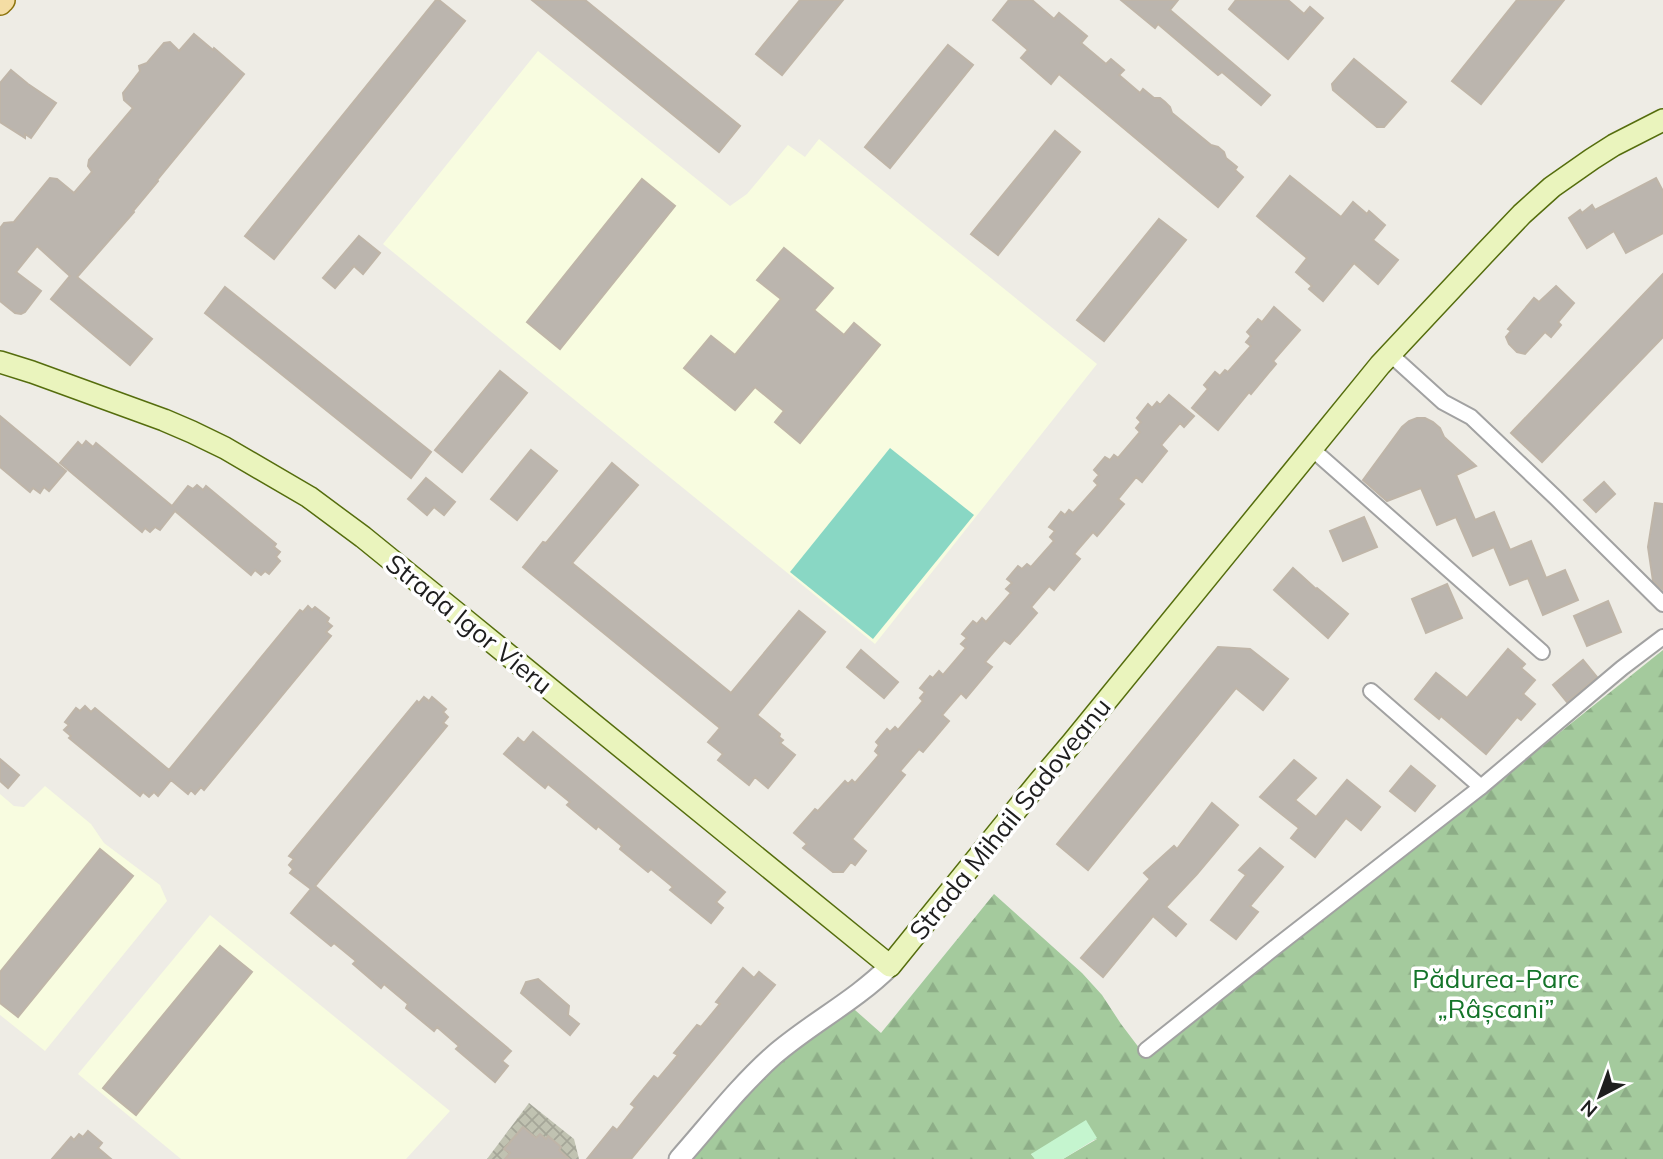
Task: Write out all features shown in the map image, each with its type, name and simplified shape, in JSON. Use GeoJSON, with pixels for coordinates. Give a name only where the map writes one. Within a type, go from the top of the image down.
{"type":"FeatureCollection","features":[{"type":"Feature","properties":{"kind":"main road","name":"Strada Mihail Sadoveanu"},"geometry":{"type":"LineString","coordinates":[[890,966],[1390,354],[1522,214],[1552,187],[1614,145],[1663,120]]}},
{"type":"Feature","properties":{"kind":"main road","name":"Strada Igor Vieru"},"geometry":{"type":"LineString","coordinates":[[0,362],[192,432],[235,453],[309,497],[433,593],[890,966]]}},
{"type":"Feature","properties":{"kind":"street"},"geometry":{"type":"LineString","coordinates":[[1390,354],[1443,402],[1471,417],[1662,601]]}},
{"type":"Feature","properties":{"kind":"street"},"geometry":{"type":"LineString","coordinates":[[1312,449],[1542,652]]}},
{"type":"Feature","properties":{"kind":"street"},"geometry":{"type":"LineString","coordinates":[[1146,1050],[1481,787],[1602,684],[1663,637]]}},
{"type":"Feature","properties":{"kind":"street"},"geometry":{"type":"LineString","coordinates":[[1371,691],[1481,787]]}},
{"type":"Feature","properties":{"kind":"street","name":"Strada Mihail Sadoveanu"},"geometry":{"type":"LineString","coordinates":[[679,1159],[774,1055],[872,984],[890,966]]}},
{"type":"Feature","properties":{"kind":"shaded area"},"geometry":{"type":"Polygon","coordinates":[[[538,51],[730,206],[747,194],[788,145],[805,157],[819,139],[1097,364],[875,644],[383,244],[538,51]]]}},
{"type":"Feature","properties":{"kind":"shaded area"},"geometry":{"type":"Polygon","coordinates":[[[45,786],[91,824],[104,843],[160,885],[167,901],[45,1051],[0,1015],[0,794],[14,806],[24,807],[45,786]]]}},
{"type":"Feature","properties":{"kind":"shaded area"},"geometry":{"type":"Polygon","coordinates":[[[210,915],[450,1111],[406,1159],[181,1159],[78,1074],[210,915]]]}},
{"type":"Feature","properties":{"kind":"shaded area"},"geometry":{"type":"Polygon","coordinates":[[[529,1103],[574,1139],[579,1159],[487,1159],[529,1103]]]}},
{"type":"Feature","properties":{"kind":"green space"},"geometry":{"type":"Polygon","coordinates":[[[890,448],[974,515],[873,639],[790,572],[890,448]]]}},
{"type":"Feature","properties":{"kind":"green space","name":"Pădurea-Parc „Râșcani”"},"geometry":{"type":"Polygon","coordinates":[[[1663,650],[1663,1159],[1063,1159],[1097,1139],[1031,1154],[1035,1159],[669,1159],[767,1051],[838,995],[881,1033],[994,894],[1082,973],[1102,995],[1146,1057],[1389,869],[1663,650]]]}},
{"type":"Feature","properties":{"kind":"green space"},"geometry":{"type":"Polygon","coordinates":[[[1086,1120],[1097,1138],[1063,1159],[1035,1159],[1031,1154],[1086,1120]]]}},
{"type":"Feature","properties":{"kind":"building"},"geometry":{"type":"Polygon","coordinates":[[[436,0],[465,21],[274,259],[245,236],[436,0]]]}},
{"type":"Feature","properties":{"kind":"building"},"geometry":{"type":"Polygon","coordinates":[[[532,0],[585,0],[740,126],[719,152],[532,0]]]}},
{"type":"Feature","properties":{"kind":"building"},"geometry":{"type":"Polygon","coordinates":[[[800,0],[843,0],[782,75],[756,54],[800,0]]]}},
{"type":"Feature","properties":{"kind":"building"},"geometry":{"type":"Polygon","coordinates":[[[1009,0],[1032,0],[1054,19],[1059,13],[1087,36],[1081,43],[1106,64],[1111,59],[1124,70],[1119,75],[1140,93],[1143,89],[1154,98],[1160,98],[1170,107],[1172,113],[1211,145],[1224,152],[1226,158],[1237,167],[1235,170],[1243,177],[1218,207],[1059,74],[1051,84],[1021,58],[1028,50],[993,20],[1009,0]]]}},
{"type":"Feature","properties":{"kind":"building"},"geometry":{"type":"Polygon","coordinates":[[[1121,0],[1178,0],[1170,10],[1270,95],[1261,105],[1222,72],[1218,75],[1158,24],[1155,28],[1121,0]]]}},
{"type":"Feature","properties":{"kind":"building"},"geometry":{"type":"Polygon","coordinates":[[[1236,0],[1288,0],[1304,14],[1310,7],[1323,18],[1288,59],[1229,9],[1236,0]]]}},
{"type":"Feature","properties":{"kind":"building"},"geometry":{"type":"Polygon","coordinates":[[[1517,0],[1564,0],[1481,104],[1452,81],[1517,0]]]}},
{"type":"Feature","properties":{"kind":"building"},"geometry":{"type":"Polygon","coordinates":[[[194,34],[244,74],[134,212],[77,277],[152,339],[130,365],[51,299],[70,276],[37,246],[16,272],[41,291],[21,314],[15,313],[0,301],[0,228],[4,223],[14,222],[50,178],[57,179],[74,193],[92,172],[88,166],[89,160],[133,108],[124,100],[123,93],[140,71],[139,66],[147,63],[164,43],[170,42],[179,51],[194,34]]]}},
{"type":"Feature","properties":{"kind":"building"},"geometry":{"type":"Polygon","coordinates":[[[948,45],[973,65],[890,168],[865,147],[948,45]]]}},
{"type":"Feature","properties":{"kind":"building"},"geometry":{"type":"Polygon","coordinates":[[[1354,59],[1406,102],[1384,127],[1377,127],[1333,90],[1332,84],[1354,59]]]}},
{"type":"Feature","properties":{"kind":"building"},"geometry":{"type":"Polygon","coordinates":[[[11,70],[56,103],[31,138],[25,134],[25,138],[0,122],[0,83],[11,70]]]}},
{"type":"Feature","properties":{"kind":"building"},"geometry":{"type":"Polygon","coordinates":[[[1055,131],[1080,152],[998,255],[971,234],[1055,131]]]}},
{"type":"Feature","properties":{"kind":"building"},"geometry":{"type":"Polygon","coordinates":[[[1290,176],[1341,217],[1353,202],[1385,225],[1373,240],[1398,260],[1378,284],[1354,263],[1323,301],[1309,289],[1312,286],[1296,272],[1307,258],[1257,216],[1290,176]]]}},
{"type":"Feature","properties":{"kind":"building"},"geometry":{"type":"Polygon","coordinates":[[[1656,178],[1663,191],[1663,233],[1626,253],[1614,231],[1587,248],[1569,218],[1592,205],[1595,210],[1656,178]]]}},
{"type":"Feature","properties":{"kind":"building"},"geometry":{"type":"Polygon","coordinates":[[[642,179],[675,206],[560,349],[527,322],[642,179]]]}},
{"type":"Feature","properties":{"kind":"building"},"geometry":{"type":"Polygon","coordinates":[[[1159,219],[1186,240],[1104,341],[1077,320],[1159,219]]]}},
{"type":"Feature","properties":{"kind":"building"},"geometry":{"type":"Polygon","coordinates":[[[359,236],[380,253],[363,274],[354,266],[335,288],[323,278],[359,236]]]}},
{"type":"Feature","properties":{"kind":"building"},"geometry":{"type":"Polygon","coordinates":[[[784,248],[833,288],[814,310],[844,335],[854,323],[880,345],[800,443],[775,422],[784,411],[755,387],[735,410],[684,368],[711,336],[735,355],[781,299],[757,280],[784,248]]]}},
{"type":"Feature","properties":{"kind":"building"},"geometry":{"type":"Polygon","coordinates":[[[1663,274],[1663,337],[1542,462],[1511,433],[1663,274]]]}},
{"type":"Feature","properties":{"kind":"building"},"geometry":{"type":"Polygon","coordinates":[[[1556,286],[1574,303],[1558,322],[1561,325],[1551,337],[1545,332],[1525,354],[1517,352],[1506,337],[1511,331],[1508,329],[1534,298],[1539,302],[1556,286]]]}},
{"type":"Feature","properties":{"kind":"building"},"geometry":{"type":"Polygon","coordinates":[[[225,287],[431,452],[411,478],[205,313],[225,287]]]}},
{"type":"Feature","properties":{"kind":"building"},"geometry":{"type":"Polygon","coordinates":[[[1274,307],[1300,330],[1273,361],[1276,364],[1218,430],[1192,408],[1208,389],[1204,385],[1215,372],[1220,376],[1225,370],[1228,372],[1251,346],[1246,342],[1251,336],[1247,332],[1258,319],[1262,322],[1274,307]]]}},
{"type":"Feature","properties":{"kind":"building"},"geometry":{"type":"Polygon","coordinates":[[[500,371],[527,393],[462,472],[435,450],[500,371]]]}},
{"type":"Feature","properties":{"kind":"building"},"geometry":{"type":"Polygon","coordinates":[[[1169,395],[1194,416],[1184,427],[1180,423],[1161,445],[1167,451],[1142,482],[1136,477],[1118,499],[1124,504],[1097,536],[1093,532],[1074,554],[1080,559],[1054,590],[1049,586],[1031,607],[1037,613],[1010,644],[1004,640],[985,662],[992,667],[966,698],[961,693],[942,715],[949,721],[923,752],[919,749],[900,771],[905,775],[852,839],[866,851],[855,865],[851,862],[843,872],[833,872],[803,848],[807,844],[794,833],[845,781],[848,784],[852,780],[855,783],[879,755],[875,751],[879,745],[876,742],[887,729],[890,732],[895,727],[898,730],[923,701],[920,698],[925,692],[920,688],[930,676],[933,678],[939,671],[943,675],[966,648],[961,644],[967,638],[962,634],[973,621],[977,624],[982,618],[986,622],[1011,593],[1006,589],[1012,583],[1007,579],[1018,566],[1022,569],[1027,564],[1031,567],[1054,541],[1050,537],[1055,531],[1049,527],[1061,512],[1065,515],[1069,510],[1073,513],[1098,485],[1094,481],[1099,475],[1094,470],[1105,457],[1110,460],[1114,455],[1118,458],[1140,432],[1136,428],[1141,422],[1137,418],[1148,404],[1152,408],[1157,402],[1160,405],[1169,395]]]}},
{"type":"Feature","properties":{"kind":"building"},"geometry":{"type":"Polygon","coordinates":[[[0,416],[66,471],[49,491],[44,487],[40,493],[33,488],[30,492],[0,467],[0,416]]]}},
{"type":"Feature","properties":{"kind":"building"},"geometry":{"type":"Polygon","coordinates":[[[1417,418],[1433,422],[1444,437],[1476,466],[1456,475],[1475,520],[1494,512],[1510,550],[1531,541],[1546,578],[1565,570],[1578,600],[1543,615],[1528,578],[1510,585],[1494,547],[1473,556],[1456,517],[1437,525],[1421,488],[1387,501],[1363,480],[1402,427],[1417,418]]]}},
{"type":"Feature","properties":{"kind":"building"},"geometry":{"type":"Polygon","coordinates":[[[86,441],[93,447],[96,443],[172,506],[188,486],[193,489],[197,485],[203,490],[206,486],[276,544],[274,547],[280,552],[276,557],[280,561],[269,574],[265,571],[261,575],[255,570],[251,575],[175,511],[160,530],[155,527],[150,532],[145,528],[142,532],[60,463],[78,442],[82,446],[86,441]]]}},
{"type":"Feature","properties":{"kind":"building"},"geometry":{"type":"Polygon","coordinates":[[[531,450],[557,471],[517,520],[491,499],[531,450]]]}},
{"type":"Feature","properties":{"kind":"building"},"geometry":{"type":"Polygon","coordinates":[[[612,463],[638,485],[572,563],[731,693],[799,611],[825,632],[757,715],[780,734],[779,737],[783,740],[780,743],[795,755],[768,788],[755,777],[749,785],[718,760],[723,754],[708,742],[720,728],[523,567],[612,463]]]}},
{"type":"Feature","properties":{"kind":"building"},"geometry":{"type":"Polygon","coordinates":[[[426,478],[455,502],[444,515],[434,507],[427,515],[408,499],[426,478]]]}},
{"type":"Feature","properties":{"kind":"building"},"geometry":{"type":"Polygon","coordinates":[[[1604,482],[1615,494],[1596,512],[1584,500],[1604,482]]]}},
{"type":"Feature","properties":{"kind":"building"},"geometry":{"type":"Polygon","coordinates":[[[1655,503],[1663,504],[1663,590],[1653,581],[1648,547],[1655,503]]]}},
{"type":"Feature","properties":{"kind":"building"},"geometry":{"type":"Polygon","coordinates":[[[1364,517],[1377,547],[1343,561],[1330,531],[1364,517]]]}},
{"type":"Feature","properties":{"kind":"building"},"geometry":{"type":"Polygon","coordinates":[[[1293,568],[1348,614],[1328,638],[1274,590],[1293,568]]]}},
{"type":"Feature","properties":{"kind":"building"},"geometry":{"type":"Polygon","coordinates":[[[1447,584],[1462,618],[1426,633],[1412,599],[1447,584]]]}},
{"type":"Feature","properties":{"kind":"building"},"geometry":{"type":"Polygon","coordinates":[[[1608,601],[1621,632],[1587,646],[1574,616],[1608,601]]]}},
{"type":"Feature","properties":{"kind":"building"},"geometry":{"type":"Polygon","coordinates":[[[308,606],[312,610],[315,607],[329,618],[327,622],[332,626],[326,632],[331,636],[204,790],[201,787],[195,794],[191,790],[188,794],[171,780],[158,796],[154,792],[149,797],[143,792],[140,796],[69,738],[71,736],[64,730],[69,725],[65,722],[76,708],[80,711],[85,706],[91,712],[95,708],[169,770],[300,610],[303,612],[308,606]]]}},
{"type":"Feature","properties":{"kind":"building"},"geometry":{"type":"Polygon","coordinates":[[[1218,647],[1250,649],[1288,679],[1263,710],[1236,688],[1088,870],[1057,844],[1218,647]]]}},
{"type":"Feature","properties":{"kind":"building"},"geometry":{"type":"Polygon","coordinates":[[[1508,649],[1525,664],[1521,668],[1535,680],[1523,694],[1535,704],[1521,720],[1517,717],[1486,754],[1441,716],[1439,719],[1415,699],[1436,673],[1467,698],[1508,649]]]}},
{"type":"Feature","properties":{"kind":"building"},"geometry":{"type":"Polygon","coordinates":[[[861,650],[898,682],[884,698],[847,667],[861,650]]]}},
{"type":"Feature","properties":{"kind":"building"},"geometry":{"type":"Polygon","coordinates":[[[1583,660],[1597,677],[1567,702],[1553,685],[1583,660]]]}},
{"type":"Feature","properties":{"kind":"building"},"geometry":{"type":"Polygon","coordinates":[[[424,697],[429,701],[432,697],[446,709],[443,712],[448,717],[443,723],[447,726],[315,886],[511,1051],[502,1061],[508,1066],[495,1082],[456,1049],[459,1046],[437,1027],[434,1031],[406,1008],[408,1004],[384,984],[381,988],[353,964],[356,961],[334,943],[331,946],[291,913],[311,889],[290,873],[293,869],[289,865],[294,859],[289,856],[417,701],[419,703],[424,697]]]}},
{"type":"Feature","properties":{"kind":"building"},"geometry":{"type":"Polygon","coordinates":[[[533,732],[725,892],[716,902],[723,908],[711,923],[670,890],[673,887],[651,869],[648,872],[598,826],[596,829],[567,805],[570,802],[548,784],[545,788],[504,754],[518,738],[524,743],[533,732]]]}},
{"type":"Feature","properties":{"kind":"building"},"geometry":{"type":"Polygon","coordinates":[[[0,759],[19,775],[8,788],[0,781],[0,759]]]}},
{"type":"Feature","properties":{"kind":"building"},"geometry":{"type":"Polygon","coordinates":[[[1294,760],[1316,778],[1295,800],[1316,817],[1347,780],[1380,807],[1361,830],[1346,818],[1315,857],[1291,838],[1299,828],[1260,797],[1294,760]]]}},
{"type":"Feature","properties":{"kind":"building"},"geometry":{"type":"Polygon","coordinates":[[[1411,766],[1435,786],[1415,811],[1390,791],[1411,766]]]}},
{"type":"Feature","properties":{"kind":"building"},"geometry":{"type":"Polygon","coordinates":[[[1212,803],[1238,825],[1166,907],[1186,924],[1176,936],[1153,916],[1103,977],[1081,958],[1150,879],[1144,873],[1174,846],[1177,849],[1212,803]]]}},
{"type":"Feature","properties":{"kind":"building"},"geometry":{"type":"Polygon","coordinates":[[[1260,848],[1283,867],[1250,906],[1258,912],[1236,939],[1211,920],[1246,875],[1239,870],[1260,848]]]}},
{"type":"Feature","properties":{"kind":"building"},"geometry":{"type":"Polygon","coordinates":[[[100,849],[133,876],[18,1017],[0,1003],[0,972],[100,849]]]}},
{"type":"Feature","properties":{"kind":"building"},"geometry":{"type":"Polygon","coordinates":[[[220,946],[252,972],[136,1115],[103,1088],[220,946]]]}},
{"type":"Feature","properties":{"kind":"building"},"geometry":{"type":"Polygon","coordinates":[[[743,968],[754,978],[759,972],[775,985],[631,1159],[587,1159],[613,1127],[617,1130],[635,1107],[631,1104],[654,1076],[658,1079],[678,1055],[674,1053],[697,1025],[701,1027],[720,1004],[716,1002],[743,968]]]}},
{"type":"Feature","properties":{"kind":"building"},"geometry":{"type":"Polygon","coordinates":[[[538,979],[569,1006],[568,1015],[579,1024],[570,1035],[521,993],[526,982],[538,979]]]}},
{"type":"Feature","properties":{"kind":"building"},"geometry":{"type":"Polygon","coordinates":[[[523,1127],[536,1138],[540,1134],[546,1139],[548,1136],[561,1147],[559,1150],[569,1159],[505,1159],[510,1153],[504,1149],[523,1127]]]}},
{"type":"Feature","properties":{"kind":"building"},"geometry":{"type":"Polygon","coordinates":[[[88,1131],[102,1143],[98,1148],[111,1159],[52,1159],[71,1137],[74,1140],[79,1134],[83,1137],[88,1131]]]}}]}
